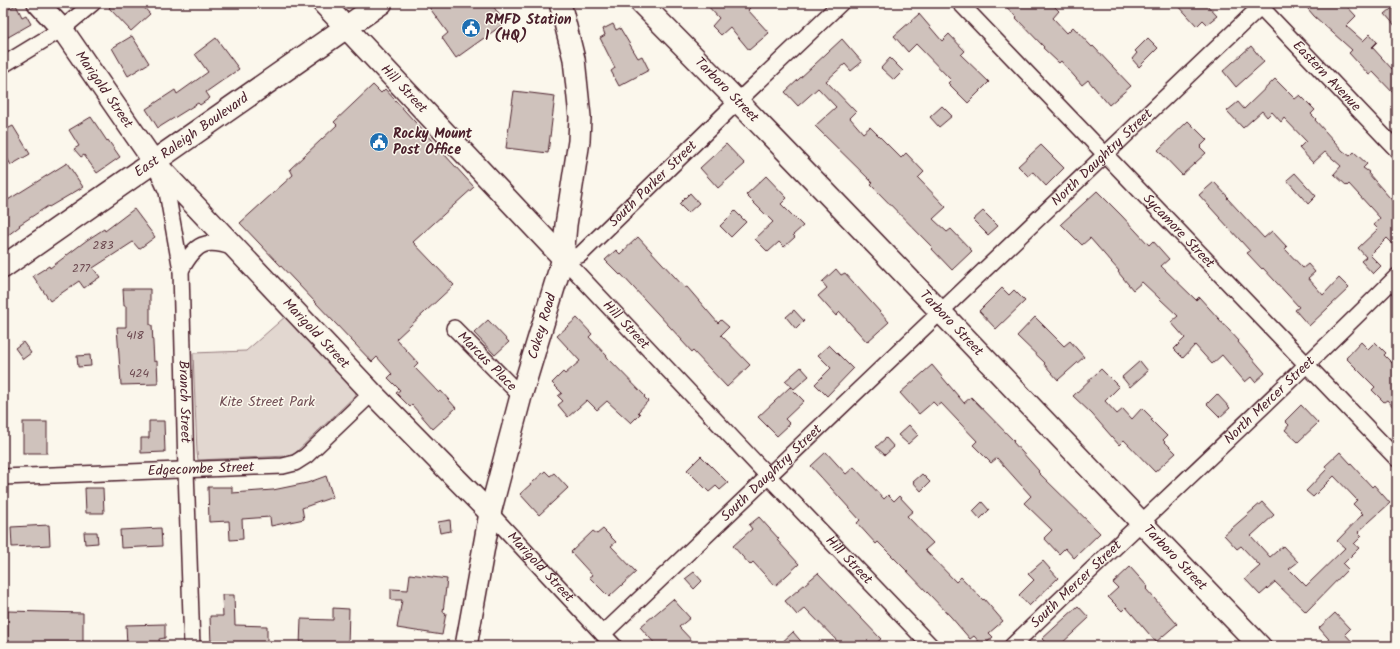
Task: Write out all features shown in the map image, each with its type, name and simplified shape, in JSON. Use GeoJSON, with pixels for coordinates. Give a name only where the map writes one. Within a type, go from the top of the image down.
{"type":"FeatureCollection","features":[{"type":"Feature","properties":{"kind":"main road","name":"East Raleigh Boulevard"},"geometry":{"type":"LineString","coordinates":[[3,267],[380,3]]}},
{"type":"Feature","properties":{"kind":"street","name":"Marigold Street"},"geometry":{"type":"LineString","coordinates":[[38,3],[62,29],[154,162],[238,249],[372,393],[490,513],[614,646]]}},
{"type":"Feature","properties":{"kind":"street"},"geometry":{"type":"LineString","coordinates":[[3,64],[62,29],[92,3]]}},
{"type":"Feature","properties":{"kind":"street","name":"Hill Street"},"geometry":{"type":"LineString","coordinates":[[323,3],[768,476],[931,646]]}},
{"type":"Feature","properties":{"kind":"street","name":"Cokey Road"},"geometry":{"type":"LineString","coordinates":[[466,646],[490,513],[521,396],[563,258],[566,225],[579,141],[580,117],[574,59],[560,3]]}},
{"type":"Feature","properties":{"kind":"street","name":"Tarboro Street"},"geometry":{"type":"LineString","coordinates":[[641,3],[738,101],[1260,646]]}},
{"type":"Feature","properties":{"kind":"street","name":"South Parker Street"},"geometry":{"type":"LineString","coordinates":[[563,258],[580,255],[841,3]]}},
{"type":"Feature","properties":{"kind":"street","name":"Sycamore Street"},"geometry":{"type":"LineString","coordinates":[[960,3],[1104,155],[1397,459]]}},
{"type":"Feature","properties":{"kind":"street","name":"North Daughtry Street"},"geometry":{"type":"LineString","coordinates":[[940,312],[1260,4]]}},
{"type":"Feature","properties":{"kind":"street","name":"Eastern Avenue"},"geometry":{"type":"LineString","coordinates":[[1260,4],[1397,150]]}},
{"type":"Feature","properties":{"kind":"street","name":"Branch Street"},"geometry":{"type":"LineString","coordinates":[[154,162],[167,192],[181,270],[192,646]]}},
{"type":"Feature","properties":{"kind":"street"},"geometry":{"type":"LineString","coordinates":[[181,270],[187,260],[200,245],[217,243],[238,249]]}},
{"type":"Feature","properties":{"kind":"street","name":"North Mercer Street"},"geometry":{"type":"LineString","coordinates":[[1140,522],[1307,366],[1397,276]]}},
{"type":"Feature","properties":{"kind":"street","name":"South Daughtry Street"},"geometry":{"type":"LineString","coordinates":[[603,634],[940,312]]}},
{"type":"Feature","properties":{"kind":"street","name":"Marcus Place"},"geometry":{"type":"LineString","coordinates":[[454,328],[521,396]]}},
{"type":"Feature","properties":{"kind":"street","name":"Edgecombe Street"},"geometry":{"type":"LineString","coordinates":[[3,477],[283,466],[296,463],[306,456],[372,393]]}},
{"type":"Feature","properties":{"kind":"street","name":"South Mercer Street"},"geometry":{"type":"LineString","coordinates":[[1012,646],[1140,522]]}},
{"type":"Feature","properties":{"kind":"green space","name":"Kite Street Park"},"geometry":{"type":"Polygon","coordinates":[[[286,316],[356,390],[356,395],[294,454],[288,456],[198,460],[193,353],[246,351],[286,316]]]}},
{"type":"Feature","properties":{"kind":"building"},"geometry":{"type":"Polygon","coordinates":[[[114,3],[140,3],[150,14],[131,31],[109,8],[114,3]]]}},
{"type":"Feature","properties":{"kind":"building","name":"RMFD Station 1 (HQ)"},"geometry":{"type":"Polygon","coordinates":[[[426,3],[491,3],[505,23],[456,58],[442,38],[448,33],[426,3]]]}},
{"type":"Feature","properties":{"kind":"building"},"geometry":{"type":"Polygon","coordinates":[[[705,3],[746,3],[750,8],[748,10],[769,33],[749,50],[730,27],[721,35],[712,26],[719,18],[705,3]]]}},
{"type":"Feature","properties":{"kind":"building"},"geometry":{"type":"Polygon","coordinates":[[[1002,3],[1051,3],[1059,11],[1053,18],[1067,33],[1073,27],[1131,86],[1109,105],[1088,80],[1082,85],[1061,61],[1059,63],[1043,48],[1044,47],[1016,18],[1017,17],[1002,3]]]}},
{"type":"Feature","properties":{"kind":"building"},"geometry":{"type":"Polygon","coordinates":[[[1176,3],[1205,3],[1217,16],[1207,24],[1203,20],[1197,26],[1176,3]]]}},
{"type":"Feature","properties":{"kind":"building"},"geometry":{"type":"Polygon","coordinates":[[[1303,3],[1344,3],[1356,16],[1346,26],[1363,41],[1370,34],[1377,42],[1372,47],[1392,69],[1397,64],[1397,97],[1373,72],[1369,75],[1349,53],[1352,50],[1314,16],[1303,3]]]}},
{"type":"Feature","properties":{"kind":"building"},"geometry":{"type":"Polygon","coordinates":[[[1397,4],[1397,28],[1385,14],[1397,4]]]}},
{"type":"Feature","properties":{"kind":"building"},"geometry":{"type":"Polygon","coordinates":[[[16,5],[22,17],[26,15],[31,24],[3,40],[3,12],[16,5]]]}},
{"type":"Feature","properties":{"kind":"building"},"geometry":{"type":"Polygon","coordinates":[[[919,14],[942,41],[949,34],[965,51],[961,55],[989,82],[968,103],[948,83],[951,80],[916,44],[908,52],[894,36],[919,14]]]}},
{"type":"Feature","properties":{"kind":"building"},"geometry":{"type":"Polygon","coordinates":[[[613,24],[616,30],[620,28],[638,58],[642,56],[649,70],[619,86],[611,71],[615,68],[600,38],[605,35],[603,29],[613,24]]]}},
{"type":"Feature","properties":{"kind":"building"},"geometry":{"type":"Polygon","coordinates":[[[132,36],[149,63],[128,76],[112,48],[132,36]]]}},
{"type":"Feature","properties":{"kind":"building"},"geometry":{"type":"Polygon","coordinates":[[[216,38],[239,69],[206,92],[210,98],[200,105],[198,103],[158,128],[146,109],[175,90],[177,94],[208,72],[195,54],[216,38]]]}},
{"type":"Feature","properties":{"kind":"building"},"geometry":{"type":"Polygon","coordinates":[[[1148,38],[1158,48],[1139,67],[1132,59],[1137,53],[1135,51],[1148,38]]]}},
{"type":"Feature","properties":{"kind":"building"},"geometry":{"type":"Polygon","coordinates":[[[842,39],[862,62],[851,71],[845,64],[826,81],[856,112],[850,118],[863,133],[870,127],[901,158],[906,153],[924,172],[918,178],[946,207],[933,219],[947,232],[951,229],[972,251],[952,270],[931,248],[932,247],[871,185],[873,183],[815,126],[836,107],[818,88],[798,106],[785,92],[842,39]]]}},
{"type":"Feature","properties":{"kind":"building"},"geometry":{"type":"Polygon","coordinates":[[[1251,46],[1264,62],[1236,87],[1223,71],[1251,46]]]}},
{"type":"Feature","properties":{"kind":"building"},"geometry":{"type":"Polygon","coordinates":[[[890,58],[903,71],[894,80],[881,68],[890,58]]]}},
{"type":"Feature","properties":{"kind":"building"},"geometry":{"type":"Polygon","coordinates":[[[1275,79],[1295,99],[1300,95],[1315,110],[1311,114],[1316,119],[1315,120],[1343,151],[1350,156],[1354,152],[1367,164],[1363,168],[1369,172],[1368,173],[1397,206],[1397,248],[1387,238],[1370,255],[1381,266],[1373,274],[1361,261],[1366,257],[1358,248],[1378,229],[1374,225],[1380,218],[1349,184],[1347,186],[1334,174],[1341,166],[1325,152],[1313,163],[1299,148],[1306,141],[1284,118],[1281,122],[1272,112],[1267,117],[1262,111],[1243,128],[1227,111],[1238,102],[1244,109],[1275,79]]]}},
{"type":"Feature","properties":{"kind":"building"},"geometry":{"type":"Polygon","coordinates":[[[373,85],[381,93],[385,89],[474,187],[413,242],[454,285],[396,339],[418,363],[414,367],[439,393],[441,391],[456,408],[433,429],[412,405],[410,407],[396,393],[400,390],[388,378],[392,374],[377,357],[372,362],[240,223],[293,175],[290,169],[337,125],[334,122],[373,85]]]}},
{"type":"Feature","properties":{"kind":"building"},"geometry":{"type":"Polygon","coordinates":[[[514,91],[555,96],[548,153],[506,148],[514,91]]]}},
{"type":"Feature","properties":{"kind":"building"},"geometry":{"type":"Polygon","coordinates":[[[942,106],[952,116],[939,127],[930,117],[942,106]]]}},
{"type":"Feature","properties":{"kind":"building"},"geometry":{"type":"Polygon","coordinates":[[[91,117],[120,157],[97,173],[84,155],[81,157],[74,149],[79,146],[69,130],[91,117]]]}},
{"type":"Feature","properties":{"kind":"building"},"geometry":{"type":"Polygon","coordinates":[[[1188,121],[1207,140],[1200,147],[1206,153],[1182,175],[1158,150],[1188,121]]]}},
{"type":"Feature","properties":{"kind":"building"},"geometry":{"type":"Polygon","coordinates":[[[13,126],[30,154],[11,165],[3,151],[3,131],[13,126]]]}},
{"type":"Feature","properties":{"kind":"building"},"geometry":{"type":"Polygon","coordinates":[[[726,144],[745,164],[718,188],[700,168],[726,144]]]}},
{"type":"Feature","properties":{"kind":"building"},"geometry":{"type":"Polygon","coordinates":[[[1041,145],[1064,168],[1046,186],[1033,172],[1028,176],[1018,166],[1041,145]]]}},
{"type":"Feature","properties":{"kind":"building"},"geometry":{"type":"Polygon","coordinates":[[[67,163],[83,187],[49,207],[48,206],[19,225],[20,226],[3,239],[3,203],[67,163]]]}},
{"type":"Feature","properties":{"kind":"building"},"geometry":{"type":"Polygon","coordinates":[[[1295,173],[1316,196],[1308,204],[1287,180],[1295,173]]]}},
{"type":"Feature","properties":{"kind":"building"},"geometry":{"type":"Polygon","coordinates":[[[766,176],[787,198],[781,204],[803,226],[793,235],[795,237],[784,247],[779,242],[768,252],[755,239],[773,222],[746,195],[766,176]]]}},
{"type":"Feature","properties":{"kind":"building"},"geometry":{"type":"Polygon","coordinates":[[[1214,182],[1264,238],[1272,231],[1287,247],[1285,249],[1303,268],[1308,264],[1315,272],[1308,278],[1323,295],[1339,278],[1349,288],[1309,326],[1295,310],[1299,307],[1247,253],[1250,251],[1199,195],[1214,182]]]}},
{"type":"Feature","properties":{"kind":"building"},"geometry":{"type":"Polygon","coordinates":[[[1097,191],[1149,245],[1153,241],[1169,259],[1161,266],[1196,300],[1199,297],[1239,341],[1238,342],[1265,373],[1255,382],[1251,377],[1245,382],[1222,355],[1212,364],[1195,345],[1183,358],[1174,349],[1185,338],[1171,322],[1178,316],[1142,282],[1133,290],[1118,272],[1119,271],[1090,238],[1082,245],[1061,224],[1097,191]]]}},
{"type":"Feature","properties":{"kind":"building"},"geometry":{"type":"Polygon","coordinates":[[[690,193],[699,203],[688,213],[679,204],[690,193]]]}},
{"type":"Feature","properties":{"kind":"building"},"geometry":{"type":"Polygon","coordinates":[[[134,209],[155,237],[139,249],[133,242],[93,268],[100,277],[84,288],[79,281],[50,301],[33,276],[49,266],[50,268],[87,240],[104,229],[105,231],[134,209]]]}},
{"type":"Feature","properties":{"kind":"building"},"geometry":{"type":"Polygon","coordinates":[[[735,211],[746,222],[731,237],[720,226],[735,211]]]}},
{"type":"Feature","properties":{"kind":"building"},"geometry":{"type":"Polygon","coordinates":[[[983,211],[998,226],[988,235],[973,220],[983,211]]]}},
{"type":"Feature","properties":{"kind":"building"},"geometry":{"type":"Polygon","coordinates":[[[638,237],[685,288],[687,287],[718,323],[721,320],[729,327],[721,335],[750,365],[727,387],[693,351],[692,352],[621,274],[620,275],[605,260],[616,250],[620,254],[638,237]]]}},
{"type":"Feature","properties":{"kind":"building"},"geometry":{"type":"Polygon","coordinates":[[[836,269],[841,275],[845,273],[889,322],[867,342],[840,312],[836,316],[818,296],[827,288],[822,282],[836,269]]]}},
{"type":"Feature","properties":{"kind":"building"},"geometry":{"type":"Polygon","coordinates":[[[1002,288],[1009,295],[1014,290],[1025,301],[996,329],[979,311],[1002,288]]]}},
{"type":"Feature","properties":{"kind":"building"},"geometry":{"type":"Polygon","coordinates":[[[123,289],[150,289],[150,325],[152,325],[154,362],[157,361],[158,384],[121,385],[117,327],[126,327],[126,306],[124,306],[123,289]]]}},
{"type":"Feature","properties":{"kind":"building"},"geometry":{"type":"Polygon","coordinates":[[[794,310],[804,321],[796,329],[786,317],[794,310]]]}},
{"type":"Feature","properties":{"kind":"building"},"geometry":{"type":"Polygon","coordinates":[[[1035,317],[1064,346],[1070,341],[1084,357],[1058,380],[1044,364],[1045,363],[1017,336],[1035,317]]]}},
{"type":"Feature","properties":{"kind":"building"},"geometry":{"type":"Polygon","coordinates":[[[577,318],[592,334],[589,337],[648,401],[638,412],[640,414],[631,423],[607,401],[597,410],[587,400],[568,417],[558,405],[563,401],[558,396],[562,393],[552,383],[563,372],[565,374],[580,361],[557,336],[577,318]]]}},
{"type":"Feature","properties":{"kind":"building"},"geometry":{"type":"Polygon","coordinates":[[[488,320],[509,342],[495,355],[474,333],[488,320]]]}},
{"type":"Feature","properties":{"kind":"building"},"geometry":{"type":"Polygon","coordinates":[[[23,342],[31,353],[23,359],[15,348],[23,342]]]}},
{"type":"Feature","properties":{"kind":"building"},"geometry":{"type":"Polygon","coordinates":[[[1361,342],[1368,349],[1375,342],[1386,353],[1384,355],[1397,368],[1397,411],[1387,400],[1384,402],[1372,390],[1375,387],[1346,358],[1361,342]]]}},
{"type":"Feature","properties":{"kind":"building"},"geometry":{"type":"Polygon","coordinates":[[[829,345],[853,369],[827,396],[815,384],[831,368],[818,355],[829,345]]]}},
{"type":"Feature","properties":{"kind":"building"},"geometry":{"type":"Polygon","coordinates":[[[90,355],[91,366],[78,367],[77,356],[90,355]]]}},
{"type":"Feature","properties":{"kind":"building"},"geometry":{"type":"Polygon","coordinates":[[[1140,361],[1148,371],[1130,387],[1122,377],[1140,361]]]}},
{"type":"Feature","properties":{"kind":"building"},"geometry":{"type":"Polygon","coordinates":[[[932,365],[964,403],[971,397],[1014,441],[1013,442],[1039,471],[1038,472],[1100,533],[1074,558],[1065,548],[1059,554],[1044,538],[1052,530],[1024,503],[1031,496],[997,458],[991,463],[973,445],[977,441],[941,403],[937,406],[933,402],[919,414],[900,393],[932,365]]]}},
{"type":"Feature","properties":{"kind":"building"},"geometry":{"type":"Polygon","coordinates":[[[801,367],[809,376],[794,389],[785,381],[801,367]]]}},
{"type":"Feature","properties":{"kind":"building"},"geometry":{"type":"Polygon","coordinates":[[[1101,369],[1119,387],[1105,401],[1117,414],[1123,409],[1132,419],[1142,408],[1153,419],[1151,420],[1167,436],[1163,440],[1176,453],[1155,472],[1124,440],[1119,445],[1092,414],[1073,396],[1101,369]]]}},
{"type":"Feature","properties":{"kind":"building"},"geometry":{"type":"Polygon","coordinates":[[[790,387],[804,401],[785,419],[790,424],[777,436],[758,417],[790,387]]]}},
{"type":"Feature","properties":{"kind":"building"},"geometry":{"type":"Polygon","coordinates":[[[1217,394],[1230,408],[1220,417],[1207,404],[1217,394]]]}},
{"type":"Feature","properties":{"kind":"building"},"geometry":{"type":"Polygon","coordinates":[[[1301,405],[1318,423],[1298,442],[1285,430],[1289,425],[1285,421],[1301,405]]]}},
{"type":"Feature","properties":{"kind":"building"},"geometry":{"type":"Polygon","coordinates":[[[149,421],[164,421],[165,452],[141,453],[141,438],[149,438],[149,421]]]}},
{"type":"Feature","properties":{"kind":"building"},"geometry":{"type":"Polygon","coordinates":[[[23,422],[47,422],[47,453],[23,453],[23,422]]]}},
{"type":"Feature","properties":{"kind":"building"},"geometry":{"type":"Polygon","coordinates":[[[909,425],[918,435],[908,444],[898,435],[909,425]]]}},
{"type":"Feature","properties":{"kind":"building"},"geometry":{"type":"Polygon","coordinates":[[[886,438],[894,447],[885,455],[876,447],[886,438]]]}},
{"type":"Feature","properties":{"kind":"building"},"geometry":{"type":"Polygon","coordinates":[[[826,452],[846,474],[854,467],[884,499],[888,495],[894,501],[899,496],[913,511],[907,516],[933,543],[925,550],[956,582],[961,577],[983,600],[984,599],[1003,621],[989,633],[993,637],[983,646],[974,636],[970,639],[905,569],[878,542],[876,544],[857,523],[860,520],[811,466],[826,452]]]}},
{"type":"Feature","properties":{"kind":"building"},"geometry":{"type":"Polygon","coordinates":[[[1340,452],[1372,487],[1374,485],[1390,503],[1358,532],[1362,536],[1354,544],[1359,548],[1343,564],[1348,569],[1306,612],[1275,582],[1260,595],[1245,579],[1260,566],[1241,546],[1237,549],[1224,535],[1262,502],[1274,515],[1251,536],[1270,557],[1283,546],[1298,562],[1289,569],[1306,586],[1345,548],[1337,541],[1363,514],[1353,504],[1357,500],[1334,476],[1313,497],[1306,491],[1327,469],[1325,466],[1340,452]]]}},
{"type":"Feature","properties":{"kind":"building"},"geometry":{"type":"Polygon","coordinates":[[[701,456],[728,483],[720,490],[716,486],[709,492],[687,470],[701,456]]]}},
{"type":"Feature","properties":{"kind":"building"},"geometry":{"type":"Polygon","coordinates":[[[545,471],[550,476],[554,473],[568,488],[539,515],[520,494],[545,471]]]}},
{"type":"Feature","properties":{"kind":"building"},"geometry":{"type":"Polygon","coordinates":[[[922,474],[930,482],[921,491],[913,482],[922,474]]]}},
{"type":"Feature","properties":{"kind":"building"},"geometry":{"type":"Polygon","coordinates":[[[326,476],[333,497],[302,508],[304,519],[271,526],[270,517],[242,519],[243,539],[230,540],[229,521],[209,522],[208,487],[232,487],[232,493],[273,490],[307,483],[326,476]]]}},
{"type":"Feature","properties":{"kind":"building"},"geometry":{"type":"Polygon","coordinates":[[[85,488],[103,488],[104,513],[86,513],[85,488]]]}},
{"type":"Feature","properties":{"kind":"building"},"geometry":{"type":"Polygon","coordinates":[[[982,502],[989,510],[980,519],[973,511],[982,502]]]}},
{"type":"Feature","properties":{"kind":"building"},"geometry":{"type":"Polygon","coordinates":[[[759,517],[799,564],[775,586],[753,562],[750,565],[733,546],[752,529],[749,525],[759,517]]]}},
{"type":"Feature","properties":{"kind":"building"},"geometry":{"type":"Polygon","coordinates":[[[450,520],[451,531],[440,533],[438,522],[450,520]]]}},
{"type":"Feature","properties":{"kind":"building"},"geometry":{"type":"Polygon","coordinates":[[[49,525],[50,545],[12,547],[11,527],[49,525]]]}},
{"type":"Feature","properties":{"kind":"building"},"geometry":{"type":"Polygon","coordinates":[[[161,528],[162,546],[121,548],[120,530],[161,528]]]}},
{"type":"Feature","properties":{"kind":"building"},"geometry":{"type":"Polygon","coordinates":[[[603,529],[616,542],[611,546],[636,572],[609,597],[589,577],[592,575],[571,552],[593,531],[597,534],[603,529]]]}},
{"type":"Feature","properties":{"kind":"building"},"geometry":{"type":"Polygon","coordinates":[[[84,532],[97,532],[98,543],[85,544],[84,532]]]}},
{"type":"Feature","properties":{"kind":"building"},"geometry":{"type":"Polygon","coordinates":[[[1043,561],[1058,578],[1029,606],[1019,595],[1034,580],[1028,574],[1043,561]]]}},
{"type":"Feature","properties":{"kind":"building"},"geometry":{"type":"Polygon","coordinates":[[[1130,567],[1148,587],[1146,589],[1177,624],[1156,642],[1126,607],[1122,611],[1108,597],[1118,588],[1113,583],[1130,567]]]}},
{"type":"Feature","properties":{"kind":"building"},"geometry":{"type":"Polygon","coordinates":[[[694,572],[702,581],[694,589],[685,579],[694,572]]]}},
{"type":"Feature","properties":{"kind":"building"},"geometry":{"type":"Polygon","coordinates":[[[818,573],[881,639],[873,646],[842,646],[805,608],[797,615],[785,601],[818,573]]]}},
{"type":"Feature","properties":{"kind":"building"},"geometry":{"type":"Polygon","coordinates":[[[410,574],[447,579],[443,612],[446,613],[442,635],[397,628],[402,600],[391,600],[391,589],[408,590],[410,574]]]}},
{"type":"Feature","properties":{"kind":"building"},"geometry":{"type":"Polygon","coordinates":[[[222,595],[234,595],[235,625],[267,626],[267,646],[211,646],[210,616],[223,616],[222,595]]]}},
{"type":"Feature","properties":{"kind":"building"},"geometry":{"type":"Polygon","coordinates":[[[673,599],[690,618],[679,627],[697,646],[657,646],[640,627],[673,599]]]}},
{"type":"Feature","properties":{"kind":"building"},"geometry":{"type":"Polygon","coordinates":[[[1078,606],[1089,618],[1059,646],[1049,646],[1042,639],[1078,606]]]}},
{"type":"Feature","properties":{"kind":"building"},"geometry":{"type":"Polygon","coordinates":[[[333,608],[349,609],[348,646],[300,646],[301,619],[333,620],[333,608]]]}},
{"type":"Feature","properties":{"kind":"building"},"geometry":{"type":"Polygon","coordinates":[[[8,611],[83,613],[83,643],[8,643],[8,611]]]}},
{"type":"Feature","properties":{"kind":"building"},"geometry":{"type":"Polygon","coordinates":[[[1335,613],[1350,629],[1345,634],[1356,646],[1335,646],[1319,628],[1335,613]]]}},
{"type":"Feature","properties":{"kind":"building"},"geometry":{"type":"Polygon","coordinates":[[[165,624],[165,638],[159,639],[160,645],[127,646],[126,625],[165,624]]]}},
{"type":"Feature","properties":{"kind":"building"},"geometry":{"type":"Polygon","coordinates":[[[793,632],[805,646],[778,646],[793,632]]]}},
{"type":"Feature","properties":{"kind":"place","name":"RMFD Station 1 (HQ)"},"geometry":{"type":"Point","coordinates":[471,28]}},
{"type":"Feature","properties":{"kind":"place","name":"Rocky Mount Post Office"},"geometry":{"type":"Point","coordinates":[379,142]}}]}
